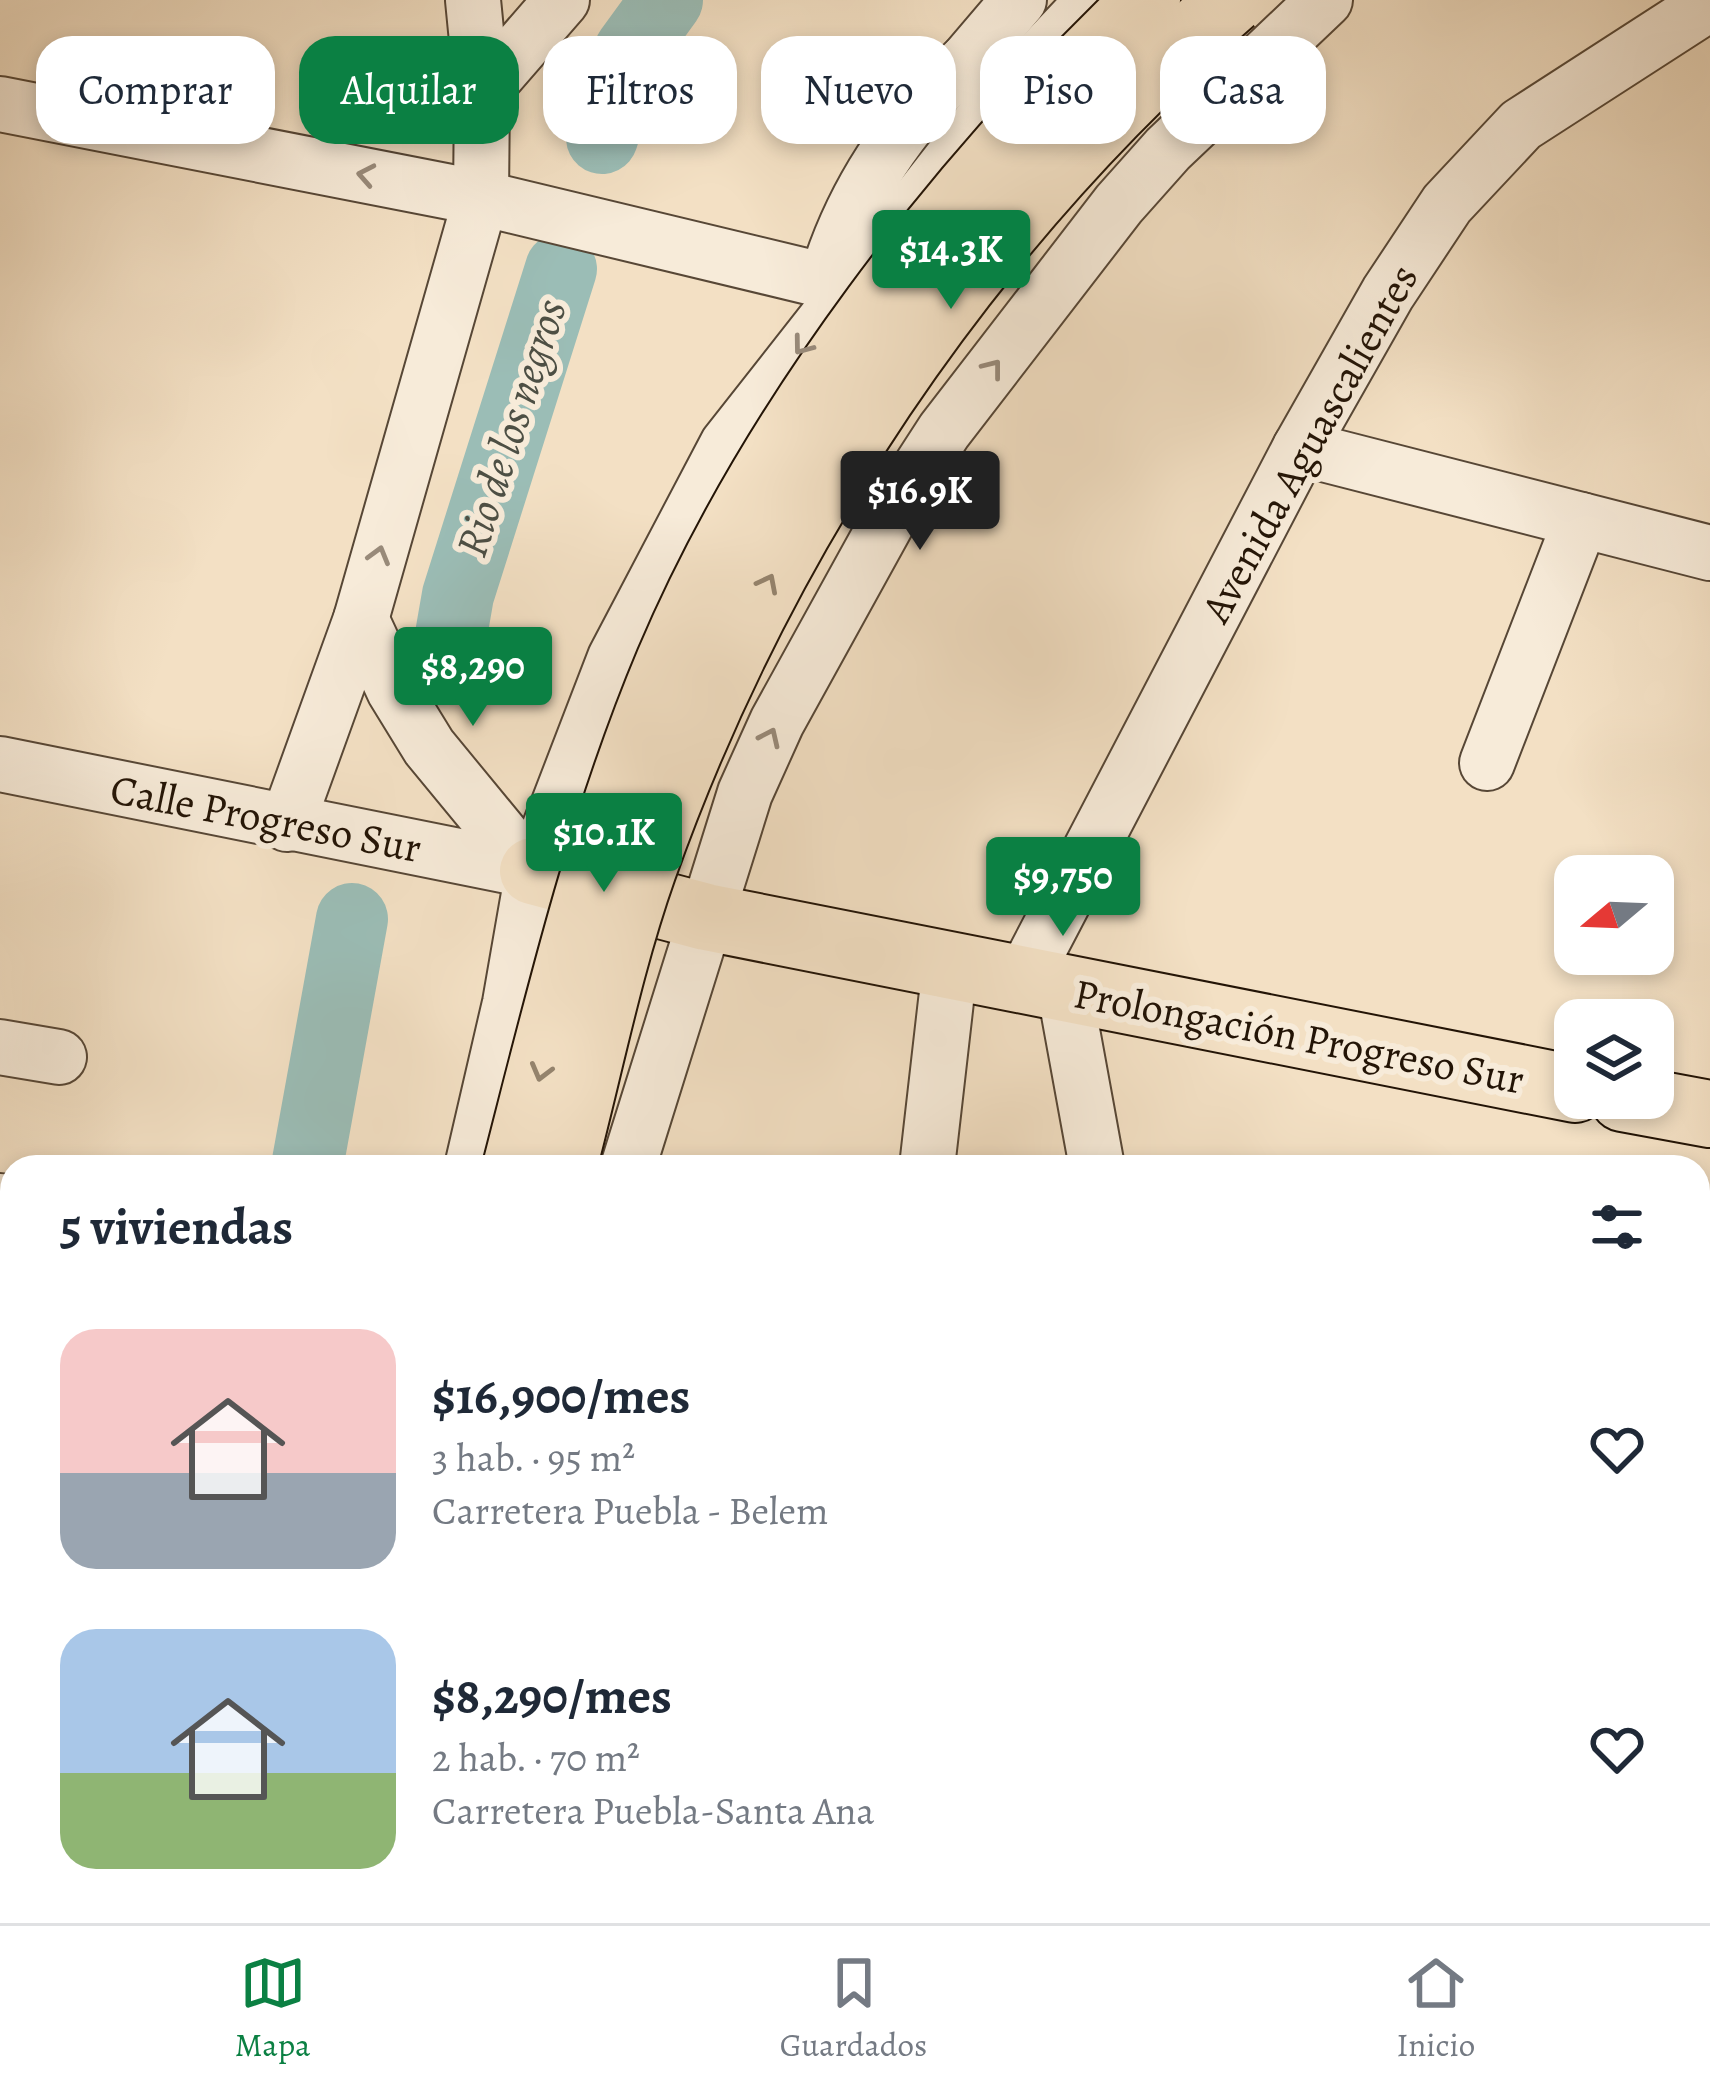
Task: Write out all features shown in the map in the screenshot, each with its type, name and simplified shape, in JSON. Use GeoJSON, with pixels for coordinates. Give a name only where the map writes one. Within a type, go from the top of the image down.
{"type":"FeatureCollection","features":[{"type":"Feature","properties":{"kind":"main road"},"geometry":{"type":"LineString","coordinates":[[518,1155],[604,834],[670,659],[774,457],[911,264],[1019,133],[1147,0]]}},
{"type":"Feature","properties":{"kind":"main road"},"geometry":{"type":"LineString","coordinates":[[565,1155],[642,872],[719,680],[805,511],[920,344],[1028,206],[1150,71],[1232,0]]}},
{"type":"Feature","properties":{"kind":"main road","name":"Prolongación Progreso Sur"},"geometry":{"type":"LineString","coordinates":[[533,871],[706,917],[1554,1085]]}},
{"type":"Feature","properties":{"kind":"main road"},"geometry":{"type":"LineString","coordinates":[[1674,1107],[1710,1114]]}},
{"type":"Feature","properties":{"kind":"street"},"geometry":{"type":"LineString","coordinates":[[472,0],[476,36]]}},
{"type":"Feature","properties":{"kind":"street"},"geometry":{"type":"LineString","coordinates":[[519,49],[562,0]]}},
{"type":"Feature","properties":{"kind":"street"},"geometry":{"type":"LineString","coordinates":[[1006,36],[1019,0]]}},
{"type":"Feature","properties":{"kind":"street"},"geometry":{"type":"LineString","coordinates":[[1050,36],[1094,0]]}},
{"type":"Feature","properties":{"kind":"street"},"geometry":{"type":"LineString","coordinates":[[631,1155],[745,793],[862,564],[944,431],[1119,204],[1168,148],[1325,0]]}},
{"type":"Feature","properties":{"kind":"street","name":"Avenida Aguascalientes"},"geometry":{"type":"LineString","coordinates":[[1043,986],[1300,448],[1388,292],[1447,204],[1521,125],[1710,3]]}},
{"type":"Feature","properties":{"kind":"street"},"geometry":{"type":"LineString","coordinates":[[475,1155],[510,1003],[533,871],[615,658],[727,445],[836,284],[980,97]]}},
{"type":"Feature","properties":{"kind":"street"},"geometry":{"type":"LineString","coordinates":[[0,104],[481,198],[872,295],[905,321],[932,373],[944,431]]}},
{"type":"Feature","properties":{"kind":"street"},"geometry":{"type":"LineString","coordinates":[[286,824],[361,619],[481,198],[482,144]]}},
{"type":"Feature","properties":{"kind":"street"},"geometry":{"type":"LineString","coordinates":[[989,144],[992,162],[1010,193],[1035,208],[1076,215],[1119,204]]}},
{"type":"Feature","properties":{"kind":"street"},"geometry":{"type":"LineString","coordinates":[[1300,448],[1710,553]]}},
{"type":"Feature","properties":{"kind":"street"},"geometry":{"type":"LineString","coordinates":[[1487,763],[1581,520]]}},
{"type":"Feature","properties":{"kind":"street"},"geometry":{"type":"LineString","coordinates":[[361,619],[394,690],[429,747],[533,871],[591,958],[653,1075]]}},
{"type":"Feature","properties":{"kind":"street"},"geometry":{"type":"LineString","coordinates":[[583,743],[706,917]]}},
{"type":"Feature","properties":{"kind":"street","name":"Calle Progreso Sur"},"geometry":{"type":"LineString","coordinates":[[0,764],[533,871]]}},
{"type":"Feature","properties":{"kind":"street"},"geometry":{"type":"LineString","coordinates":[[533,871],[745,793]]}},
{"type":"Feature","properties":{"kind":"street"},"geometry":{"type":"LineString","coordinates":[[510,1003],[591,958],[706,917]]}},
{"type":"Feature","properties":{"kind":"street"},"geometry":{"type":"LineString","coordinates":[[928,1155],[950,966]]}},
{"type":"Feature","properties":{"kind":"street"},"geometry":{"type":"LineString","coordinates":[[1043,986],[1093,1155]]}},
{"type":"Feature","properties":{"kind":"street"},"geometry":{"type":"LineString","coordinates":[[0,1047],[58,1057]]}},
{"type":"Feature","properties":{"kind":"waterway","name":"Rio de los negros"},"geometry":{"type":"LineString","coordinates":[[641,36],[667,0]]}},
{"type":"Feature","properties":{"kind":"waterway","name":"Rio de los negros"},"geometry":{"type":"LineString","coordinates":[[447,658],[458,595],[561,269]]}},
{"type":"Feature","properties":{"kind":"waterway","name":"Rio de los negros"},"geometry":{"type":"LineString","coordinates":[[309,1155],[352,919]]}}]}
